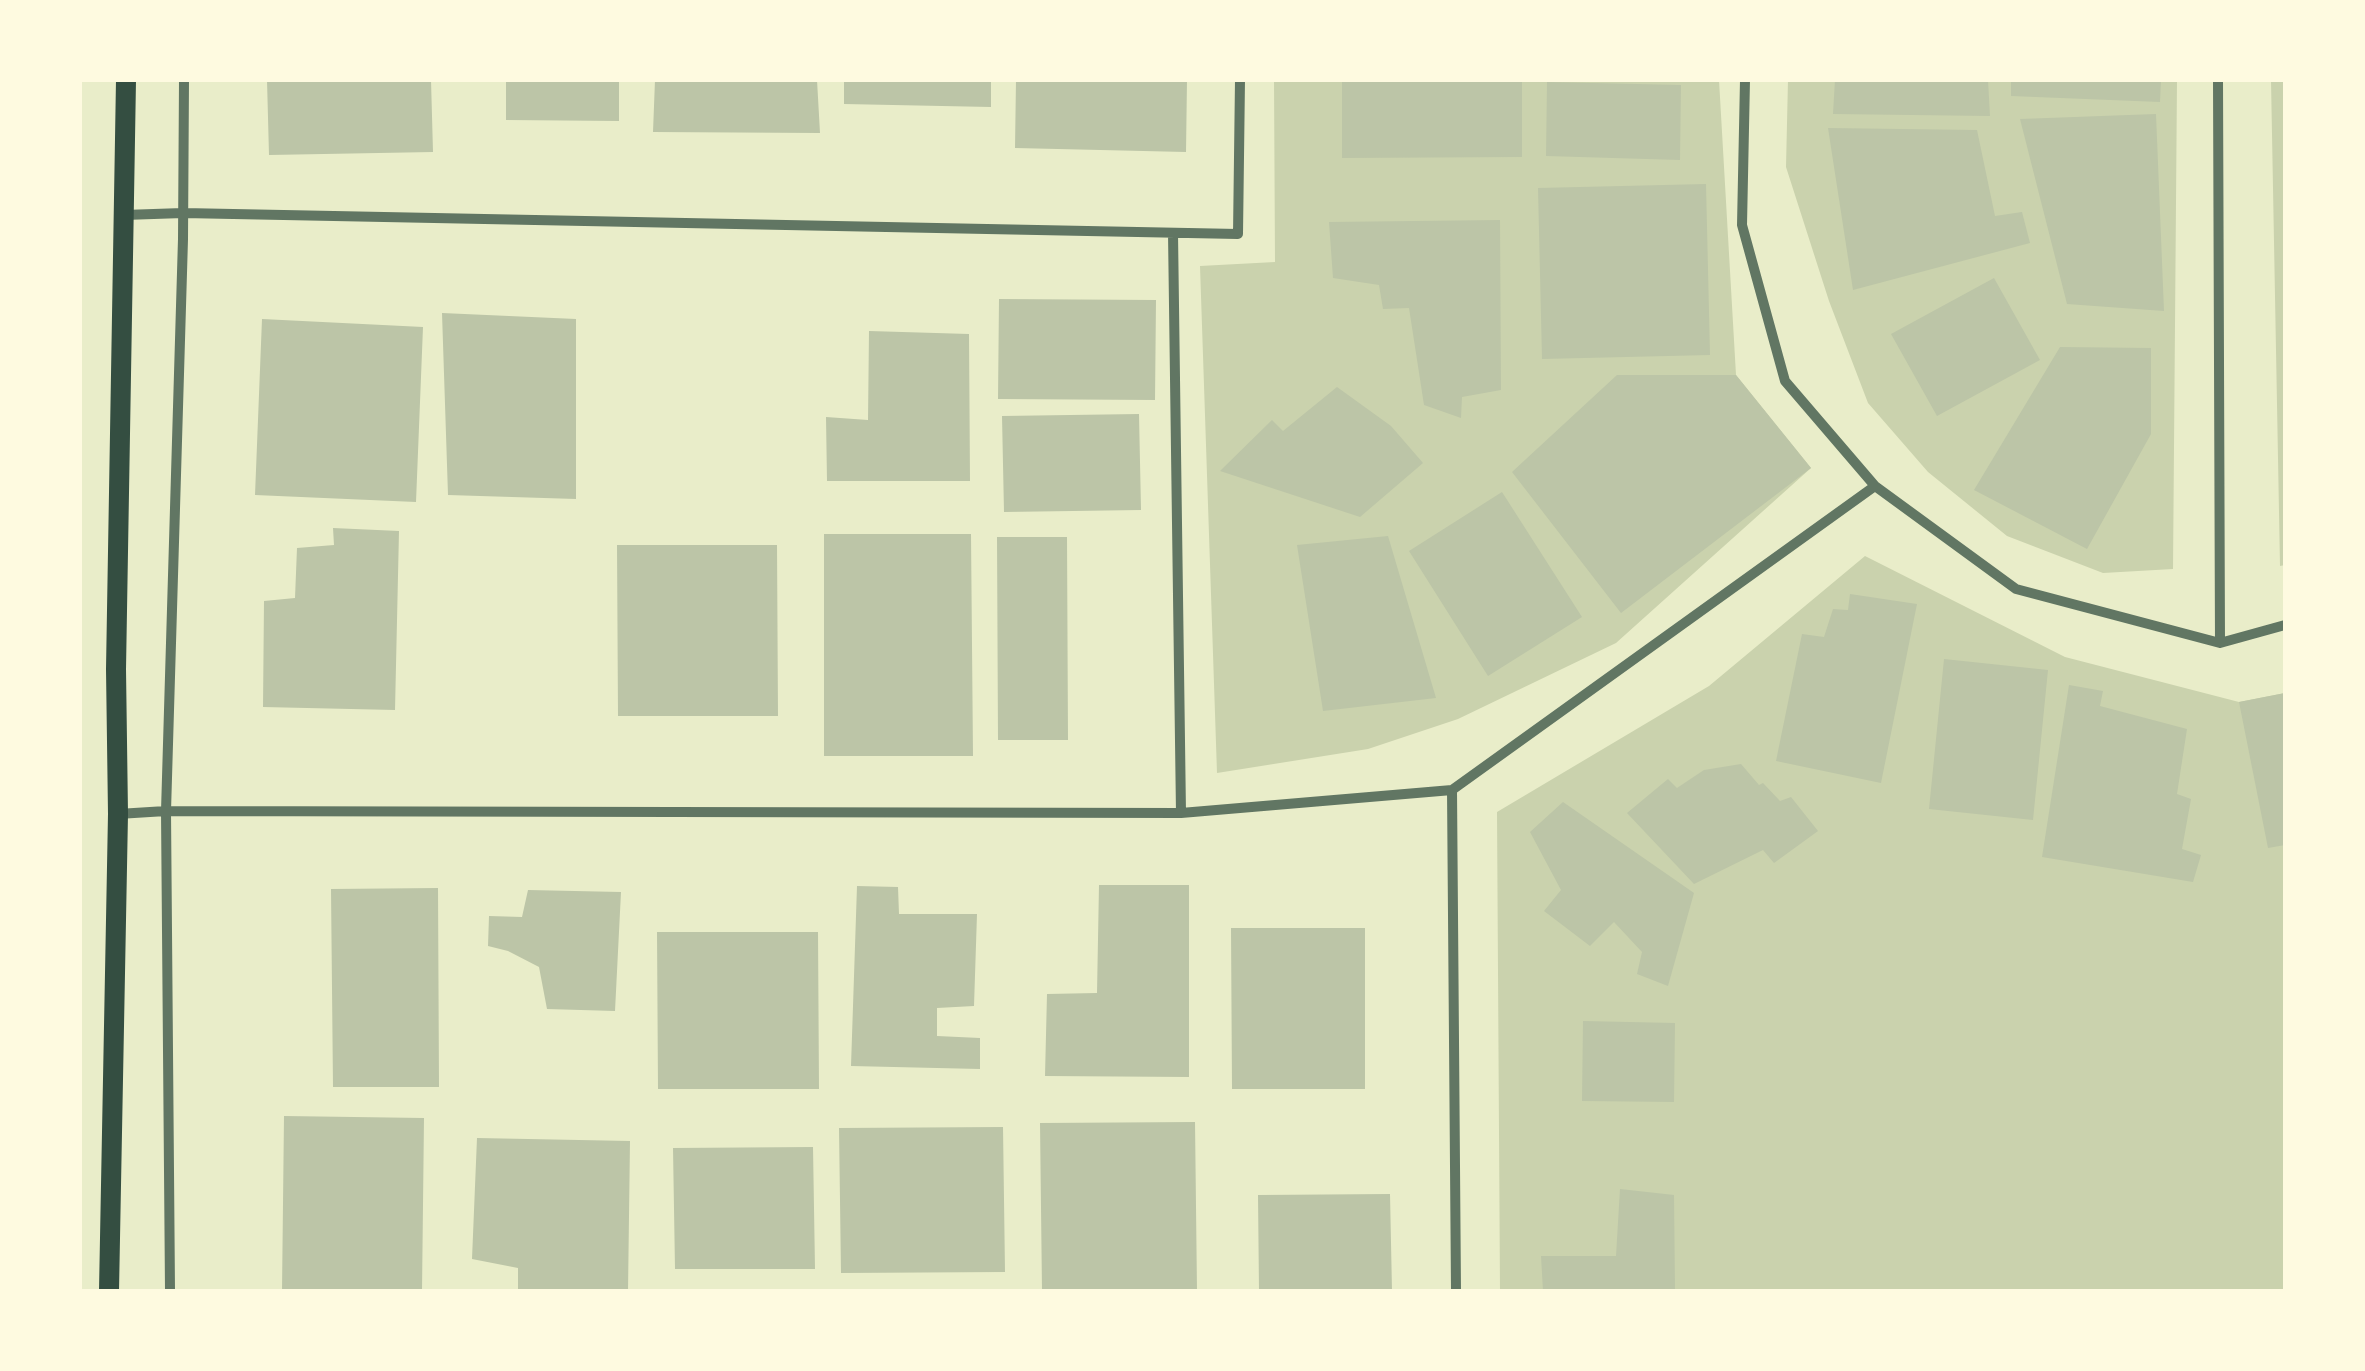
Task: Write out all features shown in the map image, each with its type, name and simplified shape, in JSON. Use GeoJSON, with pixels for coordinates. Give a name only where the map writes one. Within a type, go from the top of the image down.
{"type":"FeatureCollection","features":[{"type":"Feature","properties":{"kind":"main road"},"geometry":{"type":"LineString","coordinates":[[109,1291],[126,80]]}},
{"type":"Feature","properties":{"kind":"street"},"geometry":{"type":"LineString","coordinates":[[170,1291],[166,811],[184,80]]}},
{"type":"Feature","properties":{"kind":"street"},"geometry":{"type":"LineString","coordinates":[[124,215],[183,213],[1238,234],[1240,80]]}},
{"type":"Feature","properties":{"kind":"street"},"geometry":{"type":"LineString","coordinates":[[1745,80],[1742,225],[1785,381],[1875,486],[2016,590],[2220,643],[2285,625]]}},
{"type":"Feature","properties":{"kind":"street"},"geometry":{"type":"LineString","coordinates":[[2218,80],[2220,643]]}},
{"type":"Feature","properties":{"kind":"street"},"geometry":{"type":"LineString","coordinates":[[1174,233],[1181,814]]}},
{"type":"Feature","properties":{"kind":"street"},"geometry":{"type":"LineString","coordinates":[[118,814],[1181,814],[1452,790],[1875,486]]}},
{"type":"Feature","properties":{"kind":"street"},"geometry":{"type":"LineString","coordinates":[[1452,790],[1456,1291]]}},
{"type":"Feature","properties":{"kind":"green space"},"geometry":{"type":"Polygon","coordinates":[[[1274,80],[1719,80],[1736,375],[1811,468],[1616,643],[1458,719],[1368,749],[1217,773],[1200,266],[1275,262],[1274,80]]]}},
{"type":"Feature","properties":{"kind":"green space"},"geometry":{"type":"Polygon","coordinates":[[[1788,80],[2177,80],[2173,569],[2103,573],[2007,536],[1928,472],[1868,403],[1829,301],[1786,167],[1788,80]]]}},
{"type":"Feature","properties":{"kind":"green space"},"geometry":{"type":"Polygon","coordinates":[[[2271,80],[2285,80],[2285,565],[2280,566],[2271,80]]]}},
{"type":"Feature","properties":{"kind":"green space"},"geometry":{"type":"Polygon","coordinates":[[[1865,556],[2065,657],[2239,702],[2285,693],[2285,1291],[1500,1291],[1497,812],[1709,686],[1865,556]]]}},
{"type":"Feature","properties":{"kind":"building"},"geometry":{"type":"Polygon","coordinates":[[[267,80],[431,80],[433,152],[269,155],[267,80]]]}},
{"type":"Feature","properties":{"kind":"building"},"geometry":{"type":"Polygon","coordinates":[[[506,80],[619,80],[619,121],[506,120],[506,80]]]}},
{"type":"Feature","properties":{"kind":"building"},"geometry":{"type":"Polygon","coordinates":[[[655,80],[817,80],[820,133],[653,132],[655,80]]]}},
{"type":"Feature","properties":{"kind":"building"},"geometry":{"type":"Polygon","coordinates":[[[844,80],[991,80],[991,107],[844,104],[844,80]]]}},
{"type":"Feature","properties":{"kind":"building"},"geometry":{"type":"Polygon","coordinates":[[[1016,80],[1187,80],[1186,152],[1015,148],[1016,80]]]}},
{"type":"Feature","properties":{"kind":"building"},"geometry":{"type":"Polygon","coordinates":[[[1342,80],[1522,80],[1522,157],[1342,158],[1342,80]]]}},
{"type":"Feature","properties":{"kind":"building"},"geometry":{"type":"Polygon","coordinates":[[[1835,80],[1988,80],[1990,116],[1833,114],[1835,80]]]}},
{"type":"Feature","properties":{"kind":"building"},"geometry":{"type":"Polygon","coordinates":[[[2011,80],[2161,80],[2160,102],[2011,96],[2011,80]]]}},
{"type":"Feature","properties":{"kind":"building"},"geometry":{"type":"Polygon","coordinates":[[[1547,82],[1681,85],[1680,160],[1546,156],[1547,82]]]}},
{"type":"Feature","properties":{"kind":"building"},"geometry":{"type":"Polygon","coordinates":[[[2156,114],[2164,311],[2067,304],[2020,119],[2156,114]]]}},
{"type":"Feature","properties":{"kind":"building"},"geometry":{"type":"Polygon","coordinates":[[[1828,128],[1977,130],[1995,216],[2022,212],[2030,243],[1853,290],[1828,128]]]}},
{"type":"Feature","properties":{"kind":"building"},"geometry":{"type":"Polygon","coordinates":[[[1706,184],[1710,355],[1542,359],[1538,188],[1706,184]]]}},
{"type":"Feature","properties":{"kind":"building"},"geometry":{"type":"Polygon","coordinates":[[[1500,220],[1501,390],[1462,397],[1461,418],[1424,405],[1409,308],[1383,309],[1379,285],[1333,278],[1329,222],[1500,220]]]}},
{"type":"Feature","properties":{"kind":"building"},"geometry":{"type":"Polygon","coordinates":[[[1994,278],[2040,360],[1937,416],[1891,334],[1994,278]]]}},
{"type":"Feature","properties":{"kind":"building"},"geometry":{"type":"Polygon","coordinates":[[[999,299],[1156,300],[1155,400],[998,399],[999,299]]]}},
{"type":"Feature","properties":{"kind":"building"},"geometry":{"type":"Polygon","coordinates":[[[442,313],[576,319],[576,499],[448,495],[442,313]]]}},
{"type":"Feature","properties":{"kind":"building"},"geometry":{"type":"Polygon","coordinates":[[[262,319],[423,327],[416,502],[255,495],[262,319]]]}},
{"type":"Feature","properties":{"kind":"building"},"geometry":{"type":"Polygon","coordinates":[[[869,331],[969,334],[970,481],[827,481],[826,417],[868,420],[869,331]]]}},
{"type":"Feature","properties":{"kind":"building"},"geometry":{"type":"Polygon","coordinates":[[[2060,347],[2151,348],[2151,434],[2087,549],[1974,490],[2060,347]]]}},
{"type":"Feature","properties":{"kind":"building"},"geometry":{"type":"Polygon","coordinates":[[[1617,375],[1736,375],[1811,468],[1621,613],[1512,472],[1617,375]]]}},
{"type":"Feature","properties":{"kind":"building"},"geometry":{"type":"Polygon","coordinates":[[[1337,387],[1391,426],[1423,463],[1360,517],[1220,471],[1272,420],[1283,431],[1337,387]]]}},
{"type":"Feature","properties":{"kind":"building"},"geometry":{"type":"Polygon","coordinates":[[[1139,414],[1141,510],[1004,512],[1002,416],[1139,414]]]}},
{"type":"Feature","properties":{"kind":"building"},"geometry":{"type":"Polygon","coordinates":[[[1502,492],[1582,617],[1488,676],[1409,551],[1502,492]]]}},
{"type":"Feature","properties":{"kind":"building"},"geometry":{"type":"Polygon","coordinates":[[[333,528],[399,531],[395,710],[263,707],[264,601],[295,598],[297,548],[334,545],[333,528]]]}},
{"type":"Feature","properties":{"kind":"building"},"geometry":{"type":"Polygon","coordinates":[[[824,534],[971,534],[973,756],[824,756],[824,534]]]}},
{"type":"Feature","properties":{"kind":"building"},"geometry":{"type":"Polygon","coordinates":[[[1388,536],[1436,698],[1323,711],[1297,545],[1388,536]]]}},
{"type":"Feature","properties":{"kind":"building"},"geometry":{"type":"Polygon","coordinates":[[[997,537],[1067,537],[1068,740],[998,740],[997,537]]]}},
{"type":"Feature","properties":{"kind":"building"},"geometry":{"type":"Polygon","coordinates":[[[617,545],[777,545],[778,716],[618,716],[617,545]]]}},
{"type":"Feature","properties":{"kind":"building"},"geometry":{"type":"Polygon","coordinates":[[[1850,594],[1917,604],[1881,783],[1776,761],[1802,634],[1824,637],[1833,609],[1848,610],[1850,594]]]}},
{"type":"Feature","properties":{"kind":"building"},"geometry":{"type":"Polygon","coordinates":[[[1944,659],[2048,670],[2033,820],[1929,809],[1944,659]]]}},
{"type":"Feature","properties":{"kind":"building"},"geometry":{"type":"Polygon","coordinates":[[[2069,685],[2103,691],[2100,706],[2187,729],[2177,794],[2191,799],[2182,849],[2201,855],[2193,882],[2042,857],[2069,685]]]}},
{"type":"Feature","properties":{"kind":"building"},"geometry":{"type":"Polygon","coordinates":[[[2285,693],[2285,845],[2268,848],[2239,702],[2285,693]]]}},
{"type":"Feature","properties":{"kind":"building"},"geometry":{"type":"Polygon","coordinates":[[[1741,764],[1780,801],[1791,797],[1818,831],[1774,863],[1763,850],[1694,884],[1627,813],[1668,779],[1677,788],[1704,770],[1741,764]]]}},
{"type":"Feature","properties":{"kind":"building"},"geometry":{"type":"Polygon","coordinates":[[[1563,802],[1694,893],[1668,986],[1637,974],[1642,952],[1614,922],[1590,946],[1544,911],[1561,890],[1530,832],[1563,802]]]}},
{"type":"Feature","properties":{"kind":"building"},"geometry":{"type":"Polygon","coordinates":[[[1099,885],[1189,885],[1189,1077],[1045,1076],[1047,994],[1097,993],[1099,885]]]}},
{"type":"Feature","properties":{"kind":"building"},"geometry":{"type":"Polygon","coordinates":[[[857,886],[898,887],[899,914],[977,914],[974,1006],[937,1008],[937,1036],[980,1038],[980,1069],[851,1066],[857,886]]]}},
{"type":"Feature","properties":{"kind":"building"},"geometry":{"type":"Polygon","coordinates":[[[438,888],[439,1087],[333,1087],[331,889],[438,888]]]}},
{"type":"Feature","properties":{"kind":"building"},"geometry":{"type":"Polygon","coordinates":[[[528,890],[621,892],[615,1011],[547,1009],[539,967],[488,946],[489,916],[522,917],[528,890]]]}},
{"type":"Feature","properties":{"kind":"building"},"geometry":{"type":"Polygon","coordinates":[[[1231,928],[1365,928],[1365,1089],[1232,1089],[1231,928]]]}},
{"type":"Feature","properties":{"kind":"building"},"geometry":{"type":"Polygon","coordinates":[[[657,932],[818,932],[819,1089],[658,1089],[657,932]]]}},
{"type":"Feature","properties":{"kind":"building"},"geometry":{"type":"Polygon","coordinates":[[[1583,1021],[1675,1023],[1674,1102],[1582,1101],[1583,1021]]]}},
{"type":"Feature","properties":{"kind":"building"},"geometry":{"type":"Polygon","coordinates":[[[284,1116],[424,1118],[422,1291],[282,1291],[284,1116]]]}},
{"type":"Feature","properties":{"kind":"building"},"geometry":{"type":"Polygon","coordinates":[[[1195,1122],[1197,1291],[1042,1291],[1040,1123],[1195,1122]]]}},
{"type":"Feature","properties":{"kind":"building"},"geometry":{"type":"Polygon","coordinates":[[[1003,1127],[1005,1272],[841,1273],[839,1128],[1003,1127]]]}},
{"type":"Feature","properties":{"kind":"building"},"geometry":{"type":"Polygon","coordinates":[[[477,1138],[630,1141],[628,1291],[518,1291],[518,1268],[472,1259],[477,1138]]]}},
{"type":"Feature","properties":{"kind":"building"},"geometry":{"type":"Polygon","coordinates":[[[813,1147],[815,1269],[675,1269],[673,1148],[813,1147]]]}},
{"type":"Feature","properties":{"kind":"building"},"geometry":{"type":"Polygon","coordinates":[[[1620,1189],[1674,1195],[1675,1291],[1543,1291],[1541,1256],[1616,1256],[1620,1189]]]}},
{"type":"Feature","properties":{"kind":"building"},"geometry":{"type":"Polygon","coordinates":[[[1390,1194],[1392,1291],[1259,1291],[1258,1195],[1390,1194]]]}}]}
